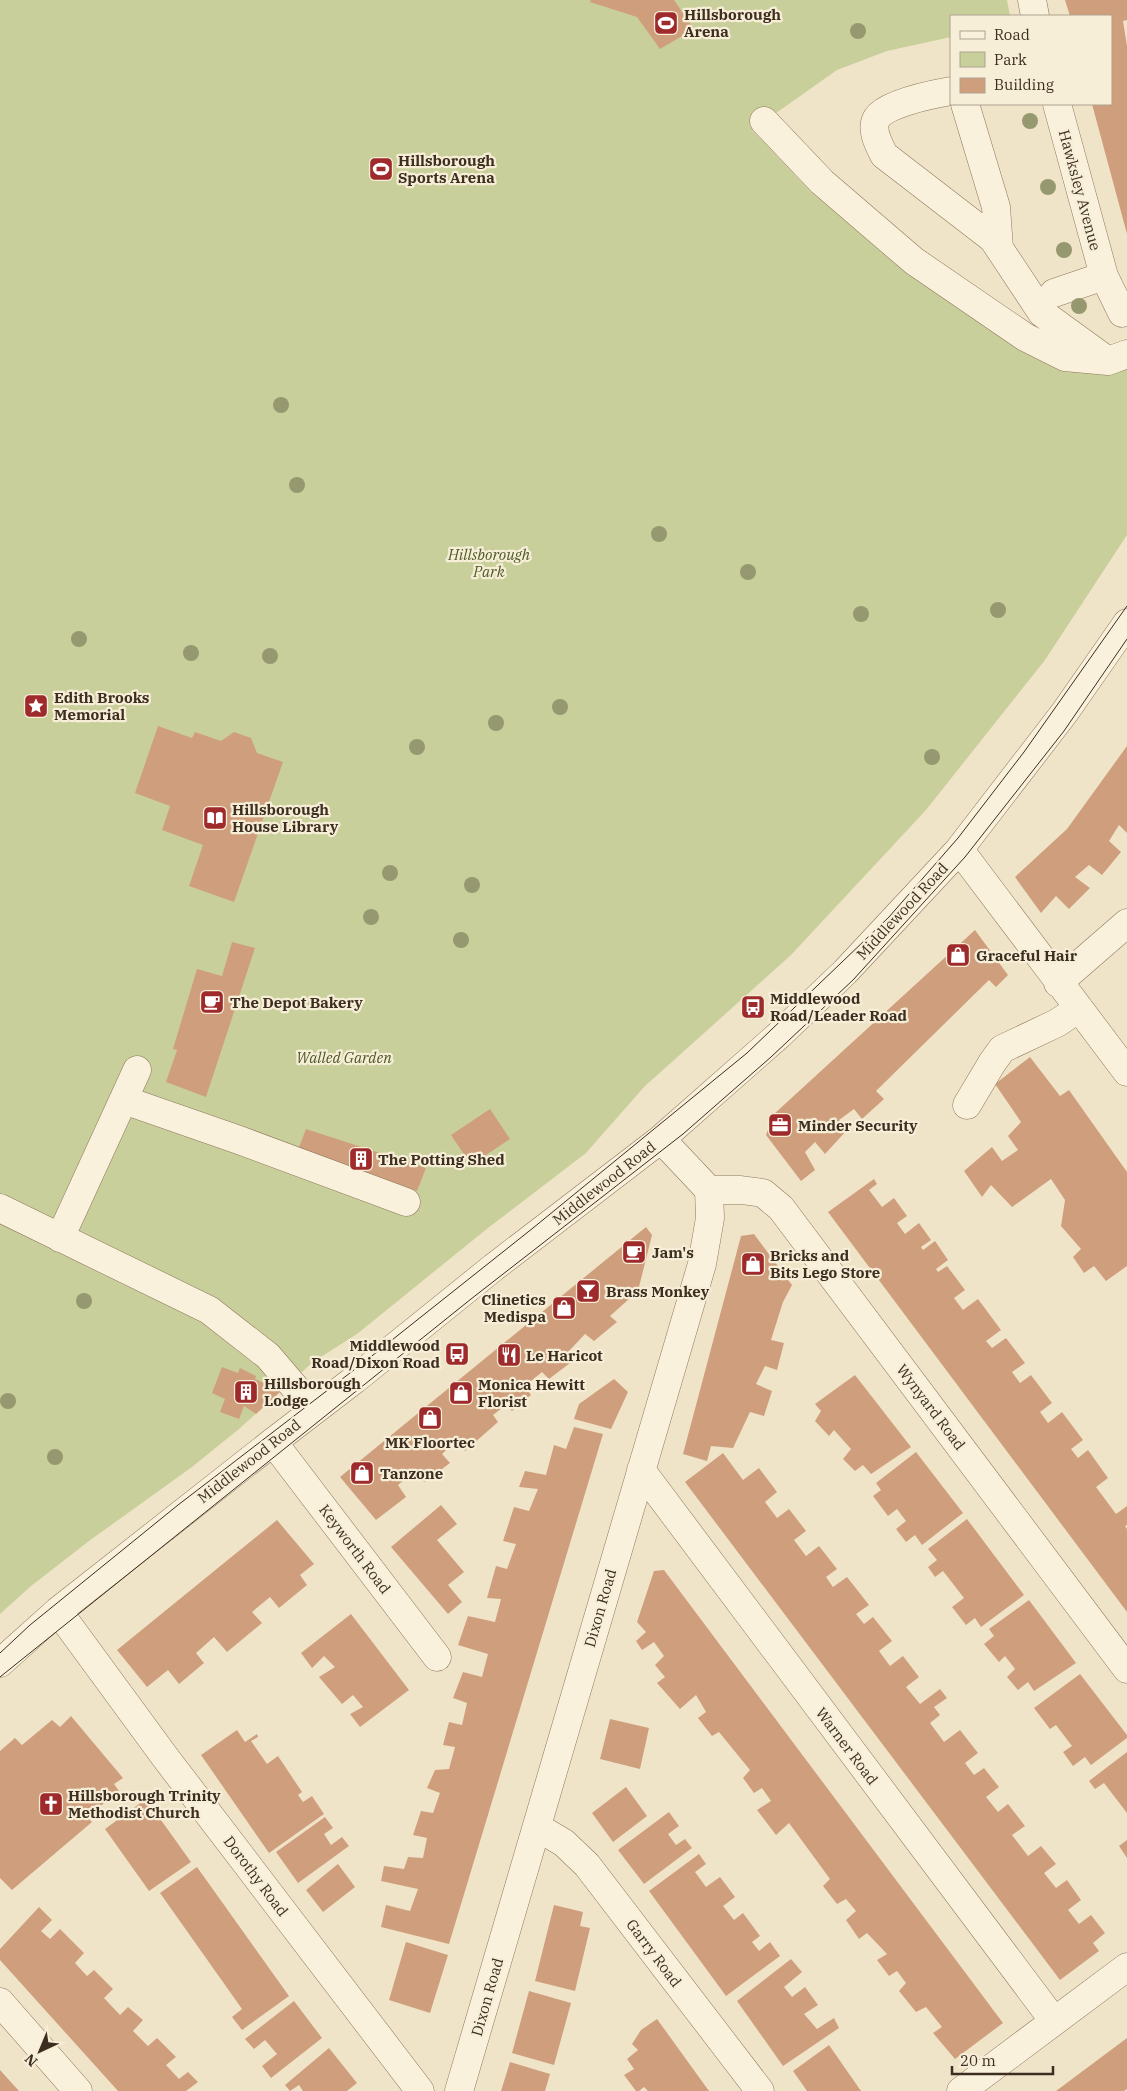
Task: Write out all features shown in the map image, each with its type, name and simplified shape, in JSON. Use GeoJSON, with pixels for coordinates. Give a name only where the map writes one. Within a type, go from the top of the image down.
{"type":"FeatureCollection","features":[{"type":"Feature","properties":{"kind":"street"},"geometry":{"type":"LineString","coordinates":[[1032,0],[1035,15]]}},
{"type":"Feature","properties":{"kind":"street"},"geometry":{"type":"LineString","coordinates":[[950,91],[889,108],[877,118],[874,128],[877,142],[884,155],[993,239],[1042,313],[1117,358]]}},
{"type":"Feature","properties":{"kind":"street"},"geometry":{"type":"LineString","coordinates":[[965,105],[996,207],[999,248]]}},
{"type":"Feature","properties":{"kind":"street","name":"Hawksley Avenue"},"geometry":{"type":"LineString","coordinates":[[1057,105],[1104,276],[1122,312]]}},
{"type":"Feature","properties":{"kind":"street"},"geometry":{"type":"LineString","coordinates":[[764,121],[822,182],[914,261],[1025,337],[1065,357],[1117,358]]}},
{"type":"Feature","properties":{"kind":"street"},"geometry":{"type":"LineString","coordinates":[[1054,293],[1104,276]]}},
{"type":"Feature","properties":{"kind":"street","name":"Middlewood Road"},"geometry":{"type":"LineString","coordinates":[[0,1663],[58,1612],[494,1267],[661,1139],[824,994],[958,851],[1065,712],[1127,623]]}},
{"type":"Feature","properties":{"kind":"street"},"geometry":{"type":"LineString","coordinates":[[958,851],[965,856],[1127,1072]]}},
{"type":"Feature","properties":{"kind":"street"},"geometry":{"type":"LineString","coordinates":[[1058,982],[1127,923]]}},
{"type":"Feature","properties":{"kind":"street"},"geometry":{"type":"LineString","coordinates":[[967,1105],[1002,1049],[1057,1022],[1078,1009]]}},
{"type":"Feature","properties":{"kind":"street"},"geometry":{"type":"LineString","coordinates":[[60,1238],[137,1070]]}},
{"type":"Feature","properties":{"kind":"street"},"geometry":{"type":"LineString","coordinates":[[124,1100],[239,1140],[406,1202]]}},
{"type":"Feature","properties":{"kind":"street"},"geometry":{"type":"LineString","coordinates":[[661,1139],[708,1190]]}},
{"type":"Feature","properties":{"kind":"street","name":"Dixon Road"},"geometry":{"type":"LineString","coordinates":[[459,2091],[702,1264],[710,1218],[708,1190]]}},
{"type":"Feature","properties":{"kind":"street","name":"Wynyard Road"},"geometry":{"type":"LineString","coordinates":[[708,1190],[741,1190],[763,1193],[781,1208],[1127,1669]]}},
{"type":"Feature","properties":{"kind":"street"},"geometry":{"type":"LineString","coordinates":[[0,1208],[209,1310],[268,1356],[314,1410]]}},
{"type":"Feature","properties":{"kind":"street","name":"Keyworth Road"},"geometry":{"type":"LineString","coordinates":[[273,1442],[437,1657]]}},
{"type":"Feature","properties":{"kind":"street","name":"Warner Road"},"geometry":{"type":"LineString","coordinates":[[641,1470],[1054,2021]]}},
{"type":"Feature","properties":{"kind":"street","name":"Dorothy Road"},"geometry":{"type":"LineString","coordinates":[[58,1612],[164,1757],[420,2091]]}},
{"type":"Feature","properties":{"kind":"street","name":"Garry Road"},"geometry":{"type":"LineString","coordinates":[[537,1827],[564,1843],[587,1865],[760,2091]]}},
{"type":"Feature","properties":{"kind":"street"},"geometry":{"type":"LineString","coordinates":[[961,2091],[1127,1967]]}},
{"type":"Feature","properties":{"kind":"street"},"geometry":{"type":"LineString","coordinates":[[0,2002],[78,2091]]}},
{"type":"Feature","properties":{"kind":"green space","name":"Hillsborough Park"},"geometry":{"type":"Polygon","coordinates":[[[0,0],[1007,0],[1010,15],[950,15],[950,37],[887,51],[837,70],[752,130],[811,192],[908,273],[1020,347],[1127,363],[1127,535],[1045,660],[926,810],[791,955],[644,1087],[586,1153],[488,1228],[357,1334],[313,1362],[239,1429],[192,1467],[89,1541],[31,1586],[0,1614],[0,0]]]}},
{"type":"Feature","properties":{"kind":"building","name":"Hillsborough Arena"},"geometry":{"type":"Polygon","coordinates":[[[591,0],[674,0],[694,29],[660,49],[637,17],[590,2],[591,0]]]}},
{"type":"Feature","properties":{"kind":"building"},"geometry":{"type":"Polygon","coordinates":[[[1065,0],[1127,0],[1127,20],[1123,21],[1127,46],[1127,234],[1092,105],[1112,105],[1112,15],[1070,15],[1065,0]]]}},
{"type":"Feature","properties":{"kind":"building","name":"Hillsborough House Library"},"geometry":{"type":"Polygon","coordinates":[[[158,726],[192,738],[195,732],[221,741],[234,732],[251,738],[257,753],[283,762],[234,902],[189,886],[203,845],[162,830],[170,806],[135,793],[158,726]]]}},
{"type":"Feature","properties":{"kind":"building"},"geometry":{"type":"Polygon","coordinates":[[[1127,746],[1127,833],[1119,825],[1109,841],[1121,852],[1102,875],[1089,865],[1075,877],[1090,888],[1069,909],[1056,896],[1041,913],[1015,877],[1067,829],[1127,746]]]}},
{"type":"Feature","properties":{"kind":"building"},"geometry":{"type":"Polygon","coordinates":[[[975,930],[1008,975],[996,987],[989,980],[876,1091],[884,1099],[862,1119],[854,1109],[839,1120],[848,1129],[825,1154],[815,1142],[805,1152],[815,1170],[801,1181],[766,1135],[774,1114],[975,930]]]}},
{"type":"Feature","properties":{"kind":"building","name":"The Depot Bakery"},"geometry":{"type":"Polygon","coordinates":[[[232,942],[255,948],[206,1097],[166,1082],[177,1050],[173,1049],[197,969],[222,976],[232,942]]]}},
{"type":"Feature","properties":{"kind":"building"},"geometry":{"type":"Polygon","coordinates":[[[1030,1057],[1060,1096],[1069,1090],[1127,1172],[1127,1266],[1106,1281],[1094,1266],[1084,1273],[1073,1257],[1081,1249],[1061,1226],[1065,1200],[1051,1179],[1012,1207],[991,1185],[982,1197],[964,1171],[992,1147],[1002,1161],[1018,1150],[1008,1136],[1021,1122],[995,1084],[1030,1057]]]}},
{"type":"Feature","properties":{"kind":"building"},"geometry":{"type":"Polygon","coordinates":[[[490,1109],[510,1139],[471,1165],[451,1135],[490,1109]]]}},
{"type":"Feature","properties":{"kind":"building","name":"The Potting Shed"},"geometry":{"type":"Polygon","coordinates":[[[306,1129],[426,1168],[417,1191],[298,1150],[306,1129]]]}},
{"type":"Feature","properties":{"kind":"building"},"geometry":{"type":"Polygon","coordinates":[[[874,1179],[877,1184],[869,1190],[882,1207],[894,1198],[907,1216],[897,1223],[905,1234],[919,1223],[931,1240],[921,1247],[923,1250],[935,1241],[948,1260],[936,1269],[938,1272],[947,1266],[965,1290],[954,1298],[963,1310],[978,1299],[1001,1330],[986,1341],[992,1348],[1006,1338],[1025,1363],[1012,1372],[1020,1383],[1031,1375],[1052,1403],[1040,1412],[1048,1423],[1062,1412],[1083,1440],[1071,1449],[1078,1458],[1088,1450],[1108,1478],[1096,1487],[1116,1514],[1127,1506],[1127,1525],[1125,1526],[1127,1529],[1127,1612],[828,1212],[874,1179]]]}},
{"type":"Feature","properties":{"kind":"building"},"geometry":{"type":"Polygon","coordinates":[[[646,1227],[652,1235],[638,1291],[610,1316],[617,1322],[594,1341],[585,1334],[568,1352],[574,1360],[549,1379],[542,1372],[525,1386],[531,1395],[512,1411],[506,1405],[493,1415],[498,1422],[465,1451],[457,1440],[442,1454],[450,1463],[425,1482],[414,1472],[398,1485],[406,1497],[376,1520],[340,1477],[646,1227]]]}},
{"type":"Feature","properties":{"kind":"building"},"geometry":{"type":"Polygon","coordinates":[[[754,1234],[792,1285],[783,1302],[771,1340],[784,1343],[777,1370],[765,1366],[756,1384],[772,1391],[764,1416],[750,1412],[733,1448],[711,1446],[707,1461],[683,1454],[741,1236],[754,1234]]]}},
{"type":"Feature","properties":{"kind":"building","name":"Hillsborough Lodge"},"geometry":{"type":"Polygon","coordinates":[[[222,1367],[238,1373],[240,1368],[256,1376],[255,1379],[281,1391],[256,1414],[244,1406],[239,1419],[220,1412],[225,1399],[212,1393],[222,1367]]]}},
{"type":"Feature","properties":{"kind":"building"},"geometry":{"type":"Polygon","coordinates":[[[855,1375],[911,1447],[871,1474],[863,1465],[855,1471],[843,1459],[851,1449],[834,1430],[829,1436],[815,1421],[821,1411],[815,1404],[855,1375]]]}},
{"type":"Feature","properties":{"kind":"building"},"geometry":{"type":"Polygon","coordinates":[[[614,1379],[628,1392],[611,1429],[574,1419],[579,1404],[614,1379]]]}},
{"type":"Feature","properties":{"kind":"building"},"geometry":{"type":"Polygon","coordinates":[[[574,1427],[603,1434],[449,1944],[381,1927],[386,1905],[410,1911],[418,1889],[381,1881],[384,1866],[404,1869],[408,1857],[423,1858],[427,1838],[413,1835],[421,1811],[433,1813],[440,1793],[427,1788],[435,1770],[449,1769],[455,1747],[443,1745],[449,1722],[462,1725],[467,1703],[453,1698],[463,1672],[482,1677],[488,1654],[458,1645],[468,1616],[495,1622],[501,1599],[487,1598],[496,1566],[507,1569],[516,1544],[503,1541],[514,1507],[529,1511],[538,1489],[519,1487],[525,1471],[546,1475],[554,1445],[566,1449],[574,1427]]]}},
{"type":"Feature","properties":{"kind":"building"},"geometry":{"type":"Polygon","coordinates":[[[916,1452],[963,1513],[922,1545],[915,1535],[906,1542],[896,1529],[906,1521],[897,1509],[888,1516],[873,1496],[881,1490],[876,1483],[916,1452]]]}},
{"type":"Feature","properties":{"kind":"building"},"geometry":{"type":"Polygon","coordinates":[[[723,1453],[743,1480],[759,1468],[777,1492],[765,1502],[777,1518],[789,1509],[806,1531],[794,1540],[806,1556],[819,1546],[837,1569],[826,1577],[833,1587],[847,1577],[869,1605],[856,1614],[864,1624],[873,1617],[892,1641],[879,1651],[890,1666],[903,1656],[919,1677],[906,1687],[920,1704],[940,1689],[947,1698],[934,1707],[940,1715],[930,1723],[944,1742],[960,1730],[978,1753],[965,1763],[974,1775],[984,1768],[999,1787],[986,1797],[998,1812],[1008,1804],[1025,1826],[1012,1835],[1028,1856],[1041,1846],[1056,1864],[1044,1873],[1056,1888],[1067,1880],[1081,1900],[1068,1910],[1079,1924],[1091,1915],[1105,1933],[1093,1943],[1099,1951],[1060,1980],[685,1482],[723,1453]]]}},
{"type":"Feature","properties":{"kind":"building"},"geometry":{"type":"Polygon","coordinates":[[[441,1505],[457,1524],[437,1540],[464,1572],[448,1585],[462,1602],[448,1614],[391,1547],[441,1505]]]}},
{"type":"Feature","properties":{"kind":"building"},"geometry":{"type":"Polygon","coordinates":[[[967,1519],[1024,1595],[981,1627],[975,1618],[966,1625],[952,1607],[964,1598],[943,1571],[935,1577],[928,1567],[937,1560],[928,1549],[967,1519]]]}},
{"type":"Feature","properties":{"kind":"building"},"geometry":{"type":"Polygon","coordinates":[[[277,1520],[314,1564],[300,1575],[307,1585],[279,1608],[270,1597],[252,1612],[262,1623],[227,1652],[214,1637],[196,1653],[204,1663],[179,1684],[168,1670],[147,1687],[117,1650],[277,1520]]]}},
{"type":"Feature","properties":{"kind":"building"},"geometry":{"type":"Polygon","coordinates":[[[664,1570],[1003,2023],[955,2059],[933,2033],[942,2027],[926,2007],[916,2012],[899,1991],[906,1983],[897,1971],[889,1976],[877,1960],[887,1954],[867,1933],[859,1939],[846,1920],[856,1911],[846,1899],[837,1904],[823,1886],[830,1879],[789,1823],[776,1835],[757,1810],[771,1801],[762,1788],[754,1793],[743,1778],[750,1770],[719,1732],[712,1736],[698,1718],[706,1712],[696,1695],[680,1709],[657,1683],[665,1677],[655,1665],[664,1656],[654,1642],[642,1650],[636,1641],[646,1632],[637,1622],[654,1571],[664,1570]]]}},
{"type":"Feature","properties":{"kind":"building"},"geometry":{"type":"Polygon","coordinates":[[[1029,1600],[1076,1663],[1034,1691],[1028,1682],[1018,1690],[1007,1677],[1015,1669],[1005,1656],[999,1662],[984,1644],[994,1636],[989,1629],[1029,1600]]]}},
{"type":"Feature","properties":{"kind":"building"},"geometry":{"type":"Polygon","coordinates":[[[351,1614],[409,1690],[360,1727],[350,1714],[363,1707],[353,1695],[342,1704],[319,1677],[335,1667],[324,1656],[312,1668],[301,1653],[351,1614]]]}},
{"type":"Feature","properties":{"kind":"building"},"geometry":{"type":"Polygon","coordinates":[[[1080,1674],[1127,1735],[1127,1738],[1091,1765],[1085,1757],[1073,1766],[1063,1752],[1072,1746],[1056,1725],[1050,1729],[1034,1708],[1080,1674]]]}},
{"type":"Feature","properties":{"kind":"building","name":"Hillsborough Trinity Methodist Church"},"geometry":{"type":"Polygon","coordinates":[[[71,1716],[123,1778],[114,1784],[119,1791],[87,1817],[92,1822],[12,1890],[0,1878],[0,1751],[15,1738],[22,1745],[52,1720],[60,1727],[71,1716]]]}},
{"type":"Feature","properties":{"kind":"building"},"geometry":{"type":"Polygon","coordinates":[[[610,1719],[649,1728],[640,1769],[600,1759],[610,1719]]]}},
{"type":"Feature","properties":{"kind":"building"},"geometry":{"type":"Polygon","coordinates":[[[237,1730],[245,1742],[257,1734],[258,1737],[251,1741],[267,1764],[278,1756],[302,1792],[298,1795],[303,1802],[312,1796],[324,1814],[269,1853],[201,1755],[237,1730]]]}},
{"type":"Feature","properties":{"kind":"building"},"geometry":{"type":"Polygon","coordinates":[[[1127,1752],[1127,1813],[1104,1783],[1095,1789],[1089,1781],[1127,1752]]]}},
{"type":"Feature","properties":{"kind":"building"},"geometry":{"type":"Polygon","coordinates":[[[626,1787],[647,1816],[613,1842],[592,1813],[626,1787]]]}},
{"type":"Feature","properties":{"kind":"building"},"geometry":{"type":"Polygon","coordinates":[[[146,1799],[191,1862],[149,1891],[105,1829],[146,1799]]]}},
{"type":"Feature","properties":{"kind":"building"},"geometry":{"type":"Polygon","coordinates":[[[669,1812],[679,1826],[668,1834],[676,1845],[685,1839],[692,1848],[644,1884],[618,1850],[669,1812]]]}},
{"type":"Feature","properties":{"kind":"building"},"geometry":{"type":"Polygon","coordinates":[[[325,1817],[333,1828],[324,1834],[331,1845],[342,1837],[349,1846],[298,1883],[276,1852],[325,1817]]]}},
{"type":"Feature","properties":{"kind":"building"},"geometry":{"type":"Polygon","coordinates":[[[1127,1840],[1127,1858],[1119,1846],[1127,1840]]]}},
{"type":"Feature","properties":{"kind":"building"},"geometry":{"type":"Polygon","coordinates":[[[699,1854],[706,1864],[695,1872],[706,1887],[720,1877],[735,1897],[723,1906],[734,1920],[743,1913],[760,1936],[752,1942],[759,1951],[770,1942],[780,1956],[726,1996],[649,1891],[699,1854]]]}},
{"type":"Feature","properties":{"kind":"building"},"geometry":{"type":"Polygon","coordinates":[[[338,1864],[355,1887],[323,1912],[306,1890],[338,1864]]]}},
{"type":"Feature","properties":{"kind":"building"},"geometry":{"type":"Polygon","coordinates":[[[197,1867],[289,1996],[242,2030],[232,2017],[242,2009],[160,1893],[197,1867]]]}},
{"type":"Feature","properties":{"kind":"building"},"geometry":{"type":"Polygon","coordinates":[[[554,1905],[583,1912],[580,1926],[590,1928],[575,1991],[535,1981],[554,1905]]]}},
{"type":"Feature","properties":{"kind":"building"},"geometry":{"type":"Polygon","coordinates":[[[39,1907],[52,1920],[41,1931],[50,1939],[60,1929],[84,1953],[75,1963],[87,1976],[94,1970],[113,1989],[104,1998],[120,2015],[128,2007],[143,2020],[133,2031],[148,2046],[157,2038],[176,2057],[166,2065],[179,2079],[188,2072],[198,2082],[186,2091],[118,2091],[0,1960],[0,1949],[39,1907]]]}},
{"type":"Feature","properties":{"kind":"building"},"geometry":{"type":"Polygon","coordinates":[[[406,1942],[448,1955],[430,2013],[389,2000],[406,1942]]]}},
{"type":"Feature","properties":{"kind":"building"},"geometry":{"type":"Polygon","coordinates":[[[791,1959],[802,1972],[784,1987],[792,1997],[805,1987],[818,2005],[804,2014],[817,2029],[834,2018],[839,2028],[783,2066],[737,2001],[791,1959]]]}},
{"type":"Feature","properties":{"kind":"building"},"geometry":{"type":"Polygon","coordinates":[[[529,1991],[571,2003],[554,2065],[512,2053],[529,1991]]]}},
{"type":"Feature","properties":{"kind":"building"},"geometry":{"type":"Polygon","coordinates":[[[294,2001],[322,2038],[271,2078],[262,2066],[277,2054],[265,2040],[254,2049],[245,2039],[294,2001]]]}},
{"type":"Feature","properties":{"kind":"building"},"geometry":{"type":"Polygon","coordinates":[[[657,2019],[709,2091],[648,2091],[644,2087],[636,2091],[624,2075],[634,2069],[627,2059],[638,2050],[632,2044],[641,2030],[657,2019]]]}},
{"type":"Feature","properties":{"kind":"building"},"geometry":{"type":"Polygon","coordinates":[[[1127,2038],[1127,2089],[1124,2091],[1056,2091],[1127,2038]]]}},
{"type":"Feature","properties":{"kind":"building"},"geometry":{"type":"Polygon","coordinates":[[[829,2045],[861,2091],[807,2091],[793,2071],[829,2045]]]}},
{"type":"Feature","properties":{"kind":"building"},"geometry":{"type":"Polygon","coordinates":[[[329,2048],[357,2083],[347,2091],[303,2091],[299,2085],[290,2091],[285,2085],[329,2048]]]}},
{"type":"Feature","properties":{"kind":"building"},"geometry":{"type":"Polygon","coordinates":[[[510,2062],[550,2074],[545,2091],[501,2091],[510,2062]]]}},
{"type":"Feature","properties":{"kind":"building"},"geometry":{"type":"Polygon","coordinates":[[[0,2070],[19,2091],[0,2091],[0,2070]]]}},
{"type":"Feature","properties":{"kind":"tram line"},"geometry":{"type":"LineString","coordinates":[[0,1653],[30,1625],[178,1505],[363,1363],[533,1228],[747,1053],[889,917],[958,838],[1024,752],[1127,606]]}},
{"type":"Feature","properties":{"kind":"tram line"},"geometry":{"type":"LineString","coordinates":[[0,1677],[471,1299],[683,1134],[771,1057],[853,980],[965,857],[1064,731],[1127,639]]}},
{"type":"Feature","properties":{"kind":"place","name":"Hillsborough Arena"},"geometry":{"type":"Point","coordinates":[666,23]}},
{"type":"Feature","properties":{"kind":"place","name":"Hillsborough Sports Arena"},"geometry":{"type":"Point","coordinates":[381,169]}},
{"type":"Feature","properties":{"kind":"place","name":"Edith Brooks Memorial"},"geometry":{"type":"Point","coordinates":[36,706]}},
{"type":"Feature","properties":{"kind":"place","name":"Hillsborough House Library"},"geometry":{"type":"Point","coordinates":[215,818]}},
{"type":"Feature","properties":{"kind":"place","name":"Graceful Hair"},"geometry":{"type":"Point","coordinates":[958,955]}},
{"type":"Feature","properties":{"kind":"place","name":"The Depot Bakery"},"geometry":{"type":"Point","coordinates":[212,1002]}},
{"type":"Feature","properties":{"kind":"place","name":"Middlewood Road/Leader Road"},"geometry":{"type":"Point","coordinates":[753,1007]}},
{"type":"Feature","properties":{"kind":"place","name":"Minder Security"},"geometry":{"type":"Point","coordinates":[780,1125]}},
{"type":"Feature","properties":{"kind":"place","name":"The Potting Shed"},"geometry":{"type":"Point","coordinates":[361,1159]}},
{"type":"Feature","properties":{"kind":"place","name":"Jam's"},"geometry":{"type":"Point","coordinates":[634,1252]}},
{"type":"Feature","properties":{"kind":"place","name":"Bricks and Bits Lego Store"},"geometry":{"type":"Point","coordinates":[753,1264]}},
{"type":"Feature","properties":{"kind":"place","name":"Brass Monkey"},"geometry":{"type":"Point","coordinates":[588,1291]}},
{"type":"Feature","properties":{"kind":"place","name":"Clinetics Medispa"},"geometry":{"type":"Point","coordinates":[564,1308]}},
{"type":"Feature","properties":{"kind":"place","name":"Middlewood Road/Dixon Road"},"geometry":{"type":"Point","coordinates":[457,1354]}},
{"type":"Feature","properties":{"kind":"place","name":"Le Haricot"},"geometry":{"type":"Point","coordinates":[509,1355]}},
{"type":"Feature","properties":{"kind":"place","name":"Hillsborough Lodge"},"geometry":{"type":"Point","coordinates":[246,1392]}},
{"type":"Feature","properties":{"kind":"place","name":"Monica Hewitt Florist"},"geometry":{"type":"Point","coordinates":[461,1393]}},
{"type":"Feature","properties":{"kind":"place","name":"MK Floortec"},"geometry":{"type":"Point","coordinates":[430,1418]}},
{"type":"Feature","properties":{"kind":"place","name":"Tanzone"},"geometry":{"type":"Point","coordinates":[362,1473]}},
{"type":"Feature","properties":{"kind":"place","name":"Hillsborough Trinity Methodist Church"},"geometry":{"type":"Point","coordinates":[51,1804]}},
{"type":"Feature","properties":{"kind":"park label","name":"Walled Garden"},"geometry":{"type":"Point","coordinates":[344,1057]}}]}
